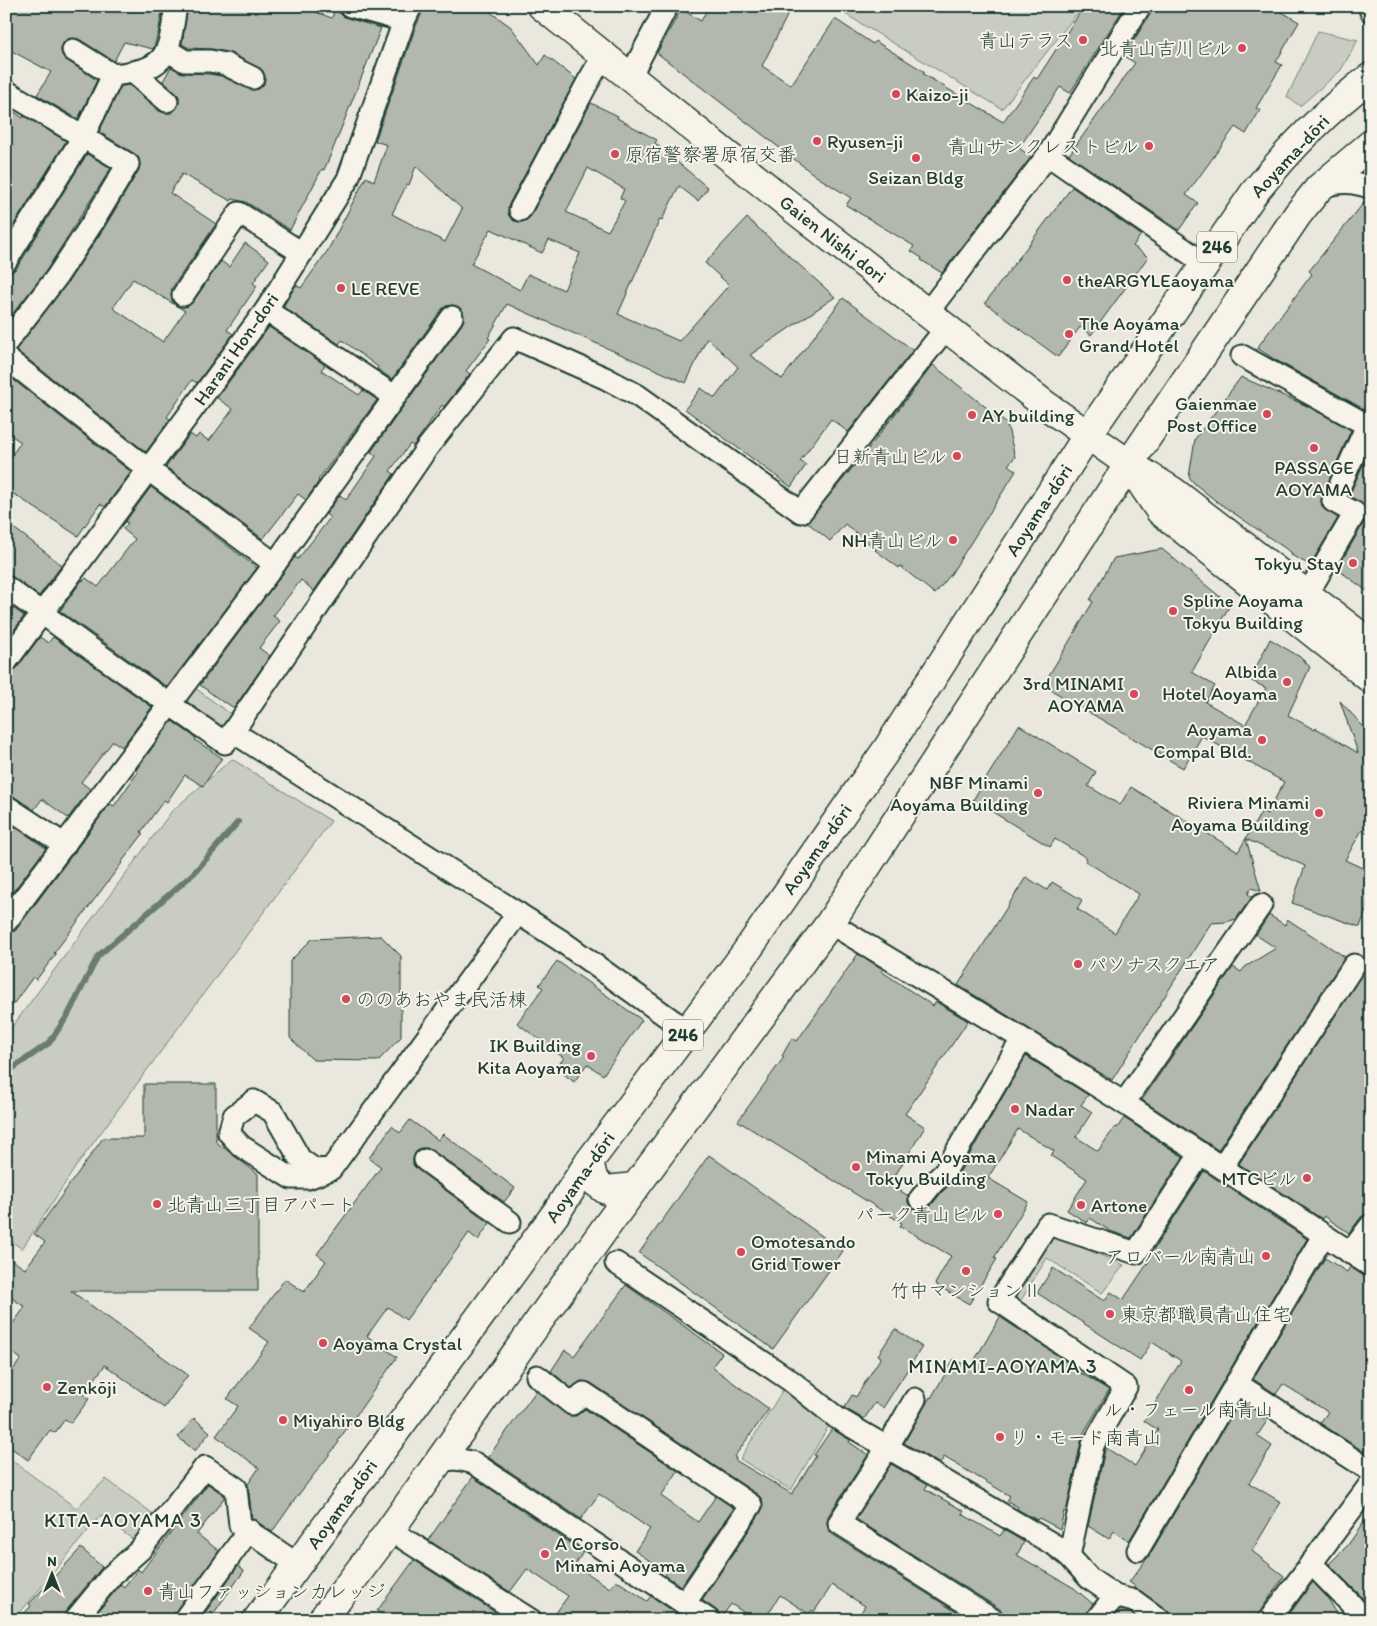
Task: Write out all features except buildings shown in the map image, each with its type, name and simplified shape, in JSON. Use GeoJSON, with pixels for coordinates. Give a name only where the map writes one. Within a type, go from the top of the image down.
{"type":"FeatureCollection","features":[{"type":"Feature","properties":{"kind":"main road","name":"Gaien Nishi dori"},"geometry":{"type":"LineString","coordinates":[[542,6],[786,203],[1086,436],[1129,464]]}},
{"type":"Feature","properties":{"kind":"main road","name":"Aoyama-dōri"},"geometry":{"type":"LineString","coordinates":[[257,1620],[556,1213],[589,1162],[744,955],[886,749],[1086,436],[1254,193],[1301,139],[1371,77]]}},
{"type":"Feature","properties":{"kind":"main road","name":"246"},"geometry":{"type":"LineString","coordinates":[[322,1620],[390,1530],[635,1187],[830,923],[1129,464],[1298,214],[1319,188],[1371,144]]}},
{"type":"Feature","properties":{"kind":"main road"},"geometry":{"type":"LineString","coordinates":[[1129,464],[1174,492],[1306,593],[1371,646]]}},
{"type":"Feature","properties":{"kind":"main road"},"geometry":{"type":"LineString","coordinates":[[1129,464],[1160,512],[1371,679]]}},
{"type":"Feature","properties":{"kind":"main road"},"geometry":{"type":"LineString","coordinates":[[589,1162],[594,1182],[606,1190],[635,1187]]}},
{"type":"Feature","properties":{"kind":"street"},"geometry":{"type":"LineString","coordinates":[[6,261],[124,74],[151,67],[164,58],[176,6]]}},
{"type":"Feature","properties":{"kind":"street"},"geometry":{"type":"LineString","coordinates":[[350,6],[408,14]]}},
{"type":"Feature","properties":{"kind":"street"},"geometry":{"type":"LineString","coordinates":[[630,77],[667,6]]}},
{"type":"Feature","properties":{"kind":"street"},"geometry":{"type":"LineString","coordinates":[[6,587],[225,743],[427,448],[514,338],[605,378],[637,395],[801,512],[936,320],[1048,155],[1140,6]]}},
{"type":"Feature","properties":{"kind":"street"},"geometry":{"type":"LineString","coordinates":[[1368,6],[1371,11]]}},
{"type":"Feature","properties":{"kind":"street","name":"Harani Hon-dori"},"geometry":{"type":"LineString","coordinates":[[6,662],[266,310],[348,179],[408,14]]}},
{"type":"Feature","properties":{"kind":"street"},"geometry":{"type":"LineString","coordinates":[[73,50],[124,74],[167,101]]}},
{"type":"Feature","properties":{"kind":"street"},"geometry":{"type":"LineString","coordinates":[[167,50],[185,62],[210,61],[224,64],[253,78]]}},
{"type":"Feature","properties":{"kind":"street"},"geometry":{"type":"LineString","coordinates":[[520,210],[604,56]]}},
{"type":"Feature","properties":{"kind":"street"},"geometry":{"type":"LineString","coordinates":[[6,91],[128,164],[56,278],[6,343]]}},
{"type":"Feature","properties":{"kind":"street"},"geometry":{"type":"LineString","coordinates":[[1048,155],[1205,264]]}},
{"type":"Feature","properties":{"kind":"street"},"geometry":{"type":"LineString","coordinates":[[1319,188],[1331,183],[1340,182],[1355,183],[1371,188]]}},
{"type":"Feature","properties":{"kind":"street"},"geometry":{"type":"LineString","coordinates":[[183,296],[239,213],[302,253]]}},
{"type":"Feature","properties":{"kind":"street"},"geometry":{"type":"LineString","coordinates":[[266,310],[394,396]]}},
{"type":"Feature","properties":{"kind":"street"},"geometry":{"type":"LineString","coordinates":[[6,922],[275,564],[452,317]]}},
{"type":"Feature","properties":{"kind":"street"},"geometry":{"type":"LineString","coordinates":[[1242,356],[1367,425],[1333,501],[1355,513],[1306,593]]}},
{"type":"Feature","properties":{"kind":"street"},"geometry":{"type":"LineString","coordinates":[[6,358],[149,470],[275,564]]}},
{"type":"Feature","properties":{"kind":"street"},"geometry":{"type":"LineString","coordinates":[[233,732],[560,940],[687,1030]]}},
{"type":"Feature","properties":{"kind":"street"},"geometry":{"type":"LineString","coordinates":[[6,806],[65,845]]}},
{"type":"Feature","properties":{"kind":"street"},"geometry":{"type":"LineString","coordinates":[[1124,1103],[1261,905]]}},
{"type":"Feature","properties":{"kind":"street"},"geometry":{"type":"LineString","coordinates":[[331,1169],[315,1170],[300,1159],[273,1112],[254,1101],[234,1116],[230,1133],[241,1146],[290,1178],[308,1178],[331,1169],[518,913]]}},
{"type":"Feature","properties":{"kind":"street"},"geometry":{"type":"LineString","coordinates":[[830,923],[1124,1103],[1371,1266]]}},
{"type":"Feature","properties":{"kind":"street"},"geometry":{"type":"LineString","coordinates":[[1222,1167],[1354,966]]}},
{"type":"Feature","properties":{"kind":"street"},"geometry":{"type":"LineString","coordinates":[[920,1200],[932,1182],[944,1173],[1022,1039]]}},
{"type":"Feature","properties":{"kind":"street"},"geometry":{"type":"LineString","coordinates":[[1069,1556],[1093,1445],[1126,1387],[999,1301],[1048,1224],[1136,1253],[1201,1153]]}},
{"type":"Feature","properties":{"kind":"street"},"geometry":{"type":"LineString","coordinates":[[425,1160],[510,1222]]}},
{"type":"Feature","properties":{"kind":"street"},"geometry":{"type":"LineString","coordinates":[[1350,1253],[1371,1225]]}},
{"type":"Feature","properties":{"kind":"street"},"geometry":{"type":"LineString","coordinates":[[1138,1550],[1323,1236]]}},
{"type":"Feature","properties":{"kind":"street"},"geometry":{"type":"LineString","coordinates":[[616,1263],[791,1381],[837,1418],[1056,1546],[1069,1556],[1090,1579],[1115,1596],[1134,1601],[1160,1620]]}},
{"type":"Feature","properties":{"kind":"street"},"geometry":{"type":"LineString","coordinates":[[537,1376],[572,1404],[584,1393],[751,1505],[685,1604]]}},
{"type":"Feature","properties":{"kind":"street"},"geometry":{"type":"LineString","coordinates":[[1236,1383],[1371,1471]]}},
{"type":"Feature","properties":{"kind":"street"},"geometry":{"type":"LineString","coordinates":[[915,1399],[887,1448],[839,1523],[993,1620]]}},
{"type":"Feature","properties":{"kind":"street"},"geometry":{"type":"LineString","coordinates":[[436,1464],[446,1459],[458,1458],[474,1463],[710,1620]]}},
{"type":"Feature","properties":{"kind":"street"},"geometry":{"type":"LineString","coordinates":[[75,1620],[112,1575],[140,1550],[206,1467],[236,1488],[240,1525],[298,1565]]}},
{"type":"Feature","properties":{"kind":"street"},"geometry":{"type":"LineString","coordinates":[[1270,1613],[1311,1563],[1371,1483]]}},
{"type":"Feature","properties":{"kind":"street"},"geometry":{"type":"LineString","coordinates":[[184,1620],[248,1530]]}},
{"type":"Feature","properties":{"kind":"street"},"geometry":{"type":"LineString","coordinates":[[390,1530],[531,1620]]}},
{"type":"Feature","properties":{"kind":"street"},"geometry":{"type":"LineString","coordinates":[[1311,1563],[1364,1620]]}},
{"type":"Feature","properties":{"kind":"street"},"geometry":{"type":"LineString","coordinates":[[1096,1620],[1115,1596]]}},
{"type":"Feature","properties":{"kind":"shaded area"},"geometry":{"type":"Polygon","coordinates":[[[832,6],[1083,6],[1002,109],[832,6]]]}},
{"type":"Feature","properties":{"kind":"shaded area"},"geometry":{"type":"Polygon","coordinates":[[[1318,31],[1358,40],[1341,70],[1300,106],[1287,97],[1318,31]]]}},
{"type":"Feature","properties":{"kind":"shaded area"},"geometry":{"type":"Polygon","coordinates":[[[195,688],[236,718],[223,735],[182,705],[195,688]]]}},
{"type":"Feature","properties":{"kind":"shaded area"},"geometry":{"type":"Polygon","coordinates":[[[232,759],[331,821],[77,1165],[22,1249],[6,1237],[6,1035],[172,811],[232,759]]]}},
{"type":"Feature","properties":{"kind":"shaded area"},"geometry":{"type":"Polygon","coordinates":[[[1052,1235],[1124,1265],[1102,1293],[1047,1258],[1018,1305],[1009,1299],[1052,1235]]]}},
{"type":"Feature","properties":{"kind":"shaded area"},"geometry":{"type":"Polygon","coordinates":[[[784,1388],[831,1422],[791,1490],[740,1459],[784,1388]]]}},
{"type":"Feature","properties":{"kind":"shaded area"},"geometry":{"type":"Polygon","coordinates":[[[6,1456],[76,1508],[106,1479],[159,1518],[136,1542],[101,1515],[14,1620],[6,1620],[6,1456]]]}},
{"type":"Feature","properties":{"kind":"waterway"},"geometry":{"type":"LineString","coordinates":[[6,1073],[49,1043],[68,1015],[98,956],[194,873],[238,822]]}},
{"type":"Feature","properties":{"kind":"place","name":"青山テラス"},"geometry":{"type":"Point","coordinates":[1083,40]}},
{"type":"Feature","properties":{"kind":"place","name":"北青山吉川ビル"},"geometry":{"type":"Point","coordinates":[1242,48]}},
{"type":"Feature","properties":{"kind":"place","name":"Kaizo-ji"},"geometry":{"type":"Point","coordinates":[896,94]}},
{"type":"Feature","properties":{"kind":"place","name":"Ryusen-ji"},"geometry":{"type":"Point","coordinates":[817,141]}},
{"type":"Feature","properties":{"kind":"place","name":"青山サンクレストビル"},"geometry":{"type":"Point","coordinates":[1149,146]}},
{"type":"Feature","properties":{"kind":"place","name":"原宿警察署原宿交番"},"geometry":{"type":"Point","coordinates":[615,154]}},
{"type":"Feature","properties":{"kind":"place","name":"Seizan Bldg"},"geometry":{"type":"Point","coordinates":[916,158]}},
{"type":"Feature","properties":{"kind":"place","name":"theARGYLEaoyama"},"geometry":{"type":"Point","coordinates":[1067,280]}},
{"type":"Feature","properties":{"kind":"place","name":"LE REVE"},"geometry":{"type":"Point","coordinates":[341,288]}},
{"type":"Feature","properties":{"kind":"place","name":"The Aoyama Grand Hotel"},"geometry":{"type":"Point","coordinates":[1069,334]}},
{"type":"Feature","properties":{"kind":"place","name":"Gaienmae Post Office"},"geometry":{"type":"Point","coordinates":[1267,414]}},
{"type":"Feature","properties":{"kind":"place","name":"AY building"},"geometry":{"type":"Point","coordinates":[972,415]}},
{"type":"Feature","properties":{"kind":"place","name":"PASSAGE AOYAMA"},"geometry":{"type":"Point","coordinates":[1314,448]}},
{"type":"Feature","properties":{"kind":"place","name":"日新青山ビル"},"geometry":{"type":"Point","coordinates":[957,456]}},
{"type":"Feature","properties":{"kind":"place","name":"NH青山ビル"},"geometry":{"type":"Point","coordinates":[953,540]}},
{"type":"Feature","properties":{"kind":"place","name":"Tokyu Stay"},"geometry":{"type":"Point","coordinates":[1353,563]}},
{"type":"Feature","properties":{"kind":"place","name":"Spline Aoyama Tokyu Building"},"geometry":{"type":"Point","coordinates":[1173,611]}},
{"type":"Feature","properties":{"kind":"place","name":"Albida Hotel Aoyama"},"geometry":{"type":"Point","coordinates":[1287,682]}},
{"type":"Feature","properties":{"kind":"place","name":"3rd MINAMI AOYAMA"},"geometry":{"type":"Point","coordinates":[1134,694]}},
{"type":"Feature","properties":{"kind":"place","name":"Aoyama Compal Bld."},"geometry":{"type":"Point","coordinates":[1262,740]}},
{"type":"Feature","properties":{"kind":"place","name":"NBF Minami Aoyama Building"},"geometry":{"type":"Point","coordinates":[1038,793]}},
{"type":"Feature","properties":{"kind":"place","name":"Riviera Minami Aoyama Building"},"geometry":{"type":"Point","coordinates":[1319,813]}},
{"type":"Feature","properties":{"kind":"place","name":"パソナスクエア"},"geometry":{"type":"Point","coordinates":[1078,964]}},
{"type":"Feature","properties":{"kind":"place","name":"ののあおやま民活棟"},"geometry":{"type":"Point","coordinates":[346,999]}},
{"type":"Feature","properties":{"kind":"place","name":"IK Building Kita Aoyama"},"geometry":{"type":"Point","coordinates":[591,1056]}},
{"type":"Feature","properties":{"kind":"place","name":"Nadar"},"geometry":{"type":"Point","coordinates":[1015,1109]}},
{"type":"Feature","properties":{"kind":"place","name":"Minami Aoyama Tokyu Building"},"geometry":{"type":"Point","coordinates":[856,1167]}},
{"type":"Feature","properties":{"kind":"place","name":"MTCビル"},"geometry":{"type":"Point","coordinates":[1307,1178]}},
{"type":"Feature","properties":{"kind":"place","name":"北青山三丁目アパート"},"geometry":{"type":"Point","coordinates":[157,1204]}},
{"type":"Feature","properties":{"kind":"place","name":"Artone"},"geometry":{"type":"Point","coordinates":[1081,1205]}},
{"type":"Feature","properties":{"kind":"place","name":"パーク青山ビル"},"geometry":{"type":"Point","coordinates":[998,1214]}},
{"type":"Feature","properties":{"kind":"place","name":"Omotesando Grid Tower"},"geometry":{"type":"Point","coordinates":[741,1252]}},
{"type":"Feature","properties":{"kind":"place","name":"アロバール南青山"},"geometry":{"type":"Point","coordinates":[1266,1256]}},
{"type":"Feature","properties":{"kind":"place","name":"竹中マンションⅡ"},"geometry":{"type":"Point","coordinates":[966,1271]}},
{"type":"Feature","properties":{"kind":"place","name":"東京都職員青山住宅"},"geometry":{"type":"Point","coordinates":[1110,1314]}},
{"type":"Feature","properties":{"kind":"place","name":"Aoyama Crystal"},"geometry":{"type":"Point","coordinates":[323,1343]}},
{"type":"Feature","properties":{"kind":"place","name":"Zenkōji"},"geometry":{"type":"Point","coordinates":[47,1387]}},
{"type":"Feature","properties":{"kind":"place","name":"ル・フェール南青山"},"geometry":{"type":"Point","coordinates":[1189,1390]}},
{"type":"Feature","properties":{"kind":"place","name":"Miyahiro Bldg"},"geometry":{"type":"Point","coordinates":[283,1420]}},
{"type":"Feature","properties":{"kind":"place","name":"リ・モード南青山"},"geometry":{"type":"Point","coordinates":[1000,1437]}},
{"type":"Feature","properties":{"kind":"place","name":"A Corso Minami Aoyama"},"geometry":{"type":"Point","coordinates":[545,1554]}},
{"type":"Feature","properties":{"kind":"place","name":"青山ファッションカレッジ"},"geometry":{"type":"Point","coordinates":[148,1591]}},
{"type":"Feature","properties":{"kind":"district","name":"MINAMI-AOYAMA 3"},"geometry":{"type":"Point","coordinates":[1003,1366]}},
{"type":"Feature","properties":{"kind":"district","name":"KITA-AOYAMA 3"},"geometry":{"type":"Point","coordinates":[123,1520]}}]}
